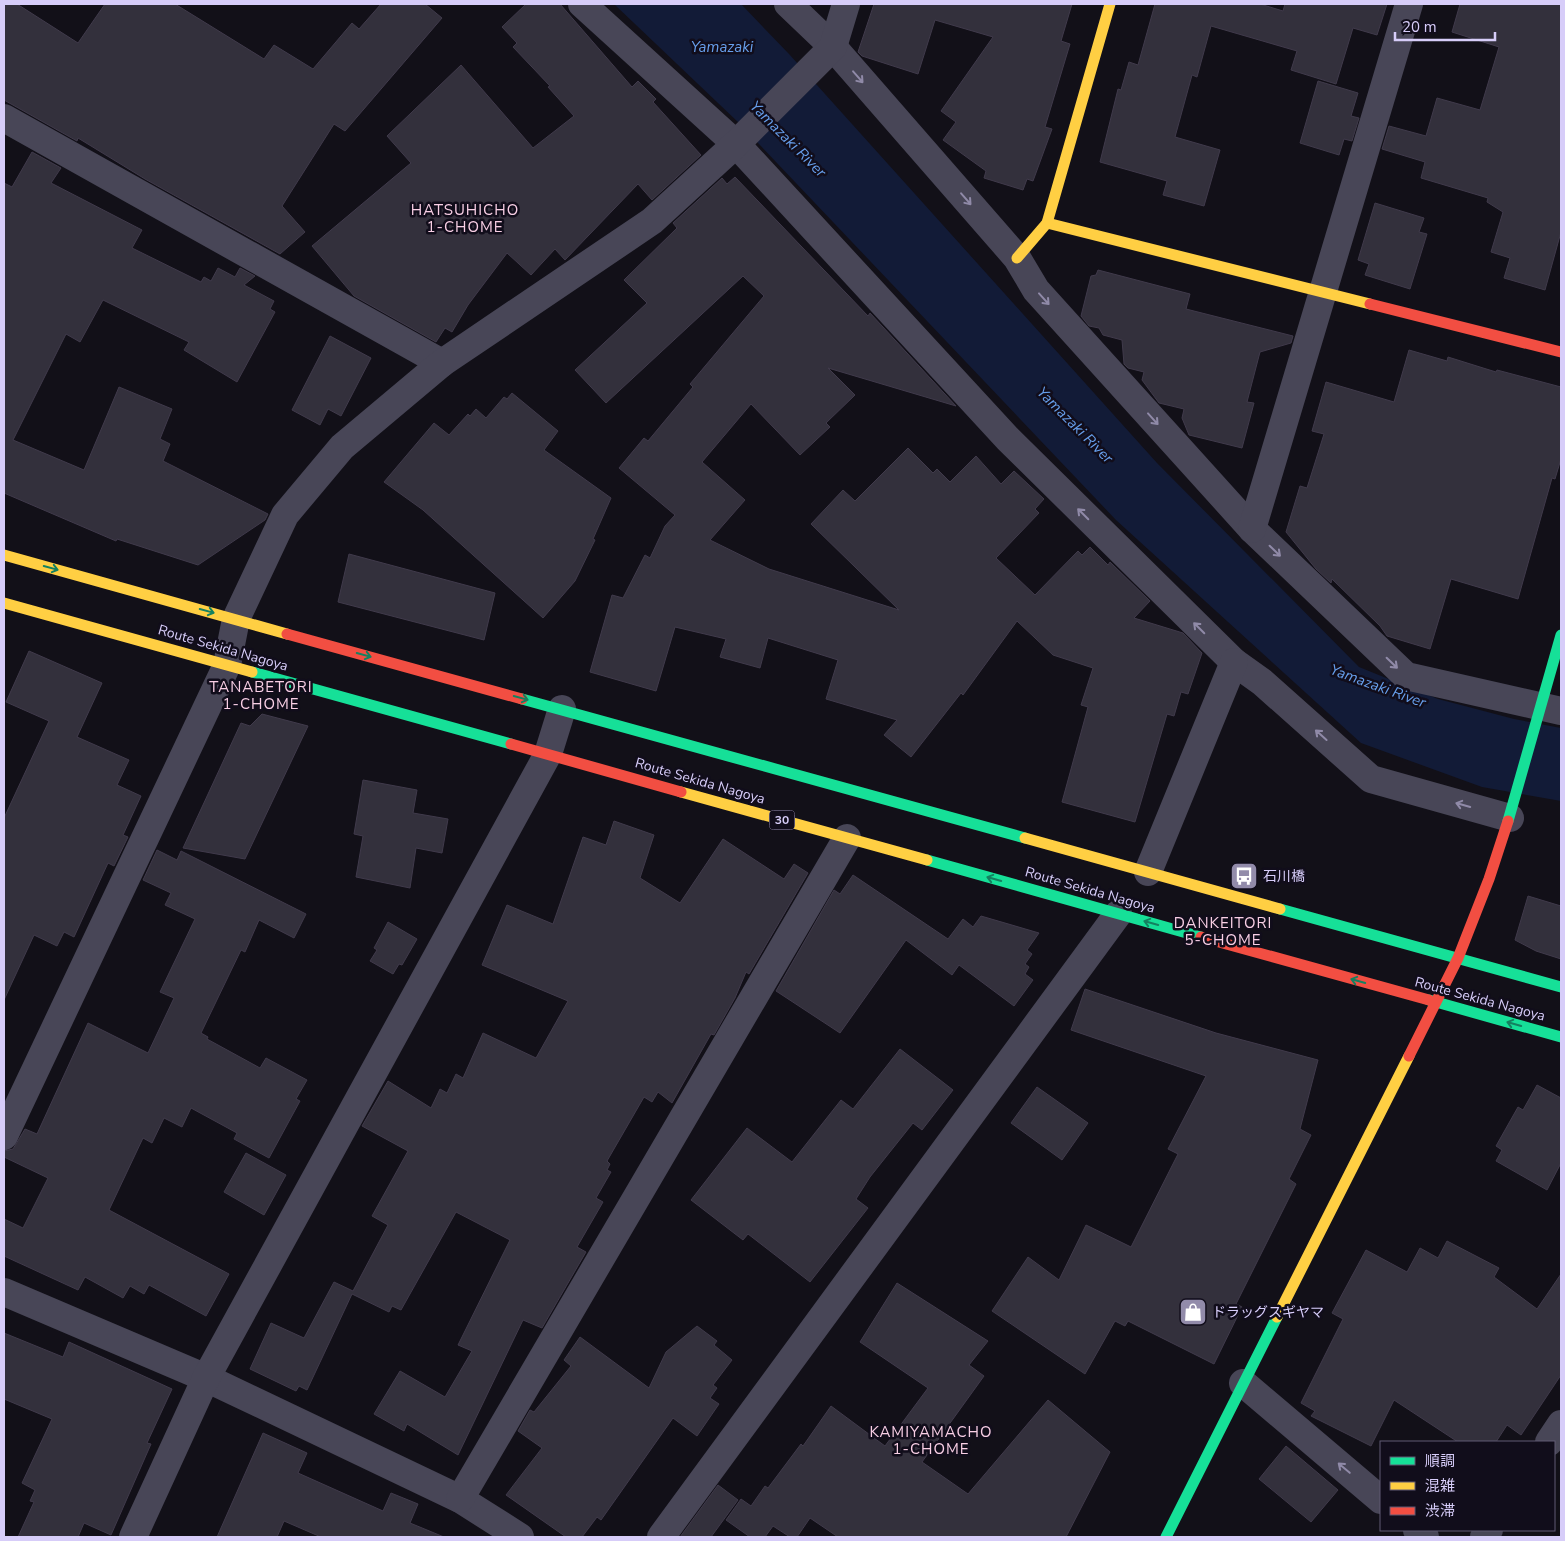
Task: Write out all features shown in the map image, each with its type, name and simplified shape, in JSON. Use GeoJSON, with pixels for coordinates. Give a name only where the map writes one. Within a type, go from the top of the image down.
{"type":"FeatureCollection","features":[{"type":"Feature","properties":{"kind":"main road"},"geometry":{"type":"LineString","coordinates":[[1017,258],[1047,223],[1110,4]]}},
{"type":"Feature","properties":{"kind":"main road"},"geometry":{"type":"LineString","coordinates":[[1047,223],[1561,352]]}},
{"type":"Feature","properties":{"kind":"main road"},"geometry":{"type":"LineString","coordinates":[[4,555],[1561,987]]}},
{"type":"Feature","properties":{"kind":"main road","name":"Route Sekida Nagoya"},"geometry":{"type":"LineString","coordinates":[[4,603],[1561,1037]]}},
{"type":"Feature","properties":{"kind":"main road"},"geometry":{"type":"LineString","coordinates":[[1166,1537],[1458,958],[1472,926],[1547,713],[1561,635]]}},
{"type":"Feature","properties":{"kind":"street"},"geometry":{"type":"LineString","coordinates":[[582,4],[739,140],[1008,439],[1234,662],[1262,682],[1371,779],[1514,806]]}},
{"type":"Feature","properties":{"kind":"street"},"geometry":{"type":"LineString","coordinates":[[788,4],[832,48],[1017,258],[1036,290],[1252,529],[1406,676],[1547,713]]}},
{"type":"Feature","properties":{"kind":"street"},"geometry":{"type":"LineString","coordinates":[[4,1136],[227,665],[236,619],[285,515],[342,447],[442,363],[652,221],[739,140],[832,48],[846,4]]}},
{"type":"Feature","properties":{"kind":"street"},"geometry":{"type":"LineString","coordinates":[[1252,529],[1409,4]]}},
{"type":"Feature","properties":{"kind":"street"},"geometry":{"type":"LineString","coordinates":[[4,118],[442,363]]}},
{"type":"Feature","properties":{"kind":"street"},"geometry":{"type":"LineString","coordinates":[[1148,872],[1234,662]]}},
{"type":"Feature","properties":{"kind":"street"},"geometry":{"type":"LineString","coordinates":[[133,1537],[206,1378],[548,754],[562,709]]}},
{"type":"Feature","properties":{"kind":"street"},"geometry":{"type":"LineString","coordinates":[[460,1499],[847,838]]}},
{"type":"Feature","properties":{"kind":"street"},"geometry":{"type":"LineString","coordinates":[[661,1537],[1118,914]]}},
{"type":"Feature","properties":{"kind":"street"},"geometry":{"type":"LineString","coordinates":[[4,1292],[206,1378],[460,1499],[520,1537]]}},
{"type":"Feature","properties":{"kind":"street"},"geometry":{"type":"LineString","coordinates":[[1243,1383],[1380,1499]]}},
{"type":"Feature","properties":{"kind":"street"},"geometry":{"type":"LineString","coordinates":[[1550,1441],[1561,1424]]}},
{"type":"Feature","properties":{"kind":"water","name":"Yamazaki"},"geometry":{"type":"Polygon","coordinates":[[[614,4],[741,4],[789,54],[1157,463],[1359,667],[1438,699],[1514,719],[1561,728],[1561,801],[1482,787],[1361,743],[1116,520],[739,123],[614,4]]]}},
{"type":"Feature","properties":{"kind":"building"},"geometry":{"type":"Polygon","coordinates":[[[4,4],[17,4],[78,43],[105,4],[175,4],[264,59],[274,45],[313,69],[352,23],[359,29],[381,4],[425,4],[442,18],[345,131],[334,124],[282,206],[305,232],[280,254],[145,179],[78,138],[77,141],[4,100],[4,4]]]}},
{"type":"Feature","properties":{"kind":"building"},"geometry":{"type":"Polygon","coordinates":[[[526,4],[560,4],[632,87],[638,81],[656,99],[653,102],[701,155],[652,200],[638,184],[565,260],[555,249],[531,275],[507,253],[468,305],[452,332],[445,328],[436,342],[354,296],[312,246],[411,163],[387,136],[461,65],[533,148],[574,116],[548,87],[550,86],[513,47],[517,43],[502,27],[526,4]]]}},
{"type":"Feature","properties":{"kind":"building"},"geometry":{"type":"Polygon","coordinates":[[[874,4],[1072,4],[1061,41],[1070,44],[1045,127],[1052,129],[1033,181],[1027,179],[1023,190],[984,178],[986,171],[943,140],[956,122],[941,111],[993,37],[935,20],[918,74],[862,56],[858,52],[874,4]]]}},
{"type":"Feature","properties":{"kind":"building"},"geometry":{"type":"Polygon","coordinates":[[[1155,4],[1260,4],[1283,11],[1285,4],[1387,4],[1377,35],[1353,28],[1336,84],[1291,70],[1297,51],[1211,26],[1197,77],[1192,75],[1175,137],[1220,150],[1204,206],[1163,195],[1167,181],[1100,162],[1118,89],[1121,90],[1129,62],[1138,65],[1155,4]]]}},
{"type":"Feature","properties":{"kind":"building"},"geometry":{"type":"Polygon","coordinates":[[[1460,4],[1561,4],[1561,232],[1545,290],[1504,278],[1510,258],[1491,252],[1503,212],[1487,202],[1488,198],[1421,178],[1425,162],[1382,149],[1389,126],[1426,136],[1437,98],[1480,110],[1499,47],[1452,32],[1460,4]]]}},
{"type":"Feature","properties":{"kind":"building"},"geometry":{"type":"Polygon","coordinates":[[[1318,81],[1358,93],[1351,116],[1359,118],[1352,141],[1344,139],[1339,155],[1300,143],[1318,81]]]}},
{"type":"Feature","properties":{"kind":"building"},"geometry":{"type":"Polygon","coordinates":[[[32,152],[61,168],[51,183],[142,230],[132,248],[201,282],[204,277],[211,281],[218,268],[235,277],[240,268],[255,276],[244,285],[274,301],[270,309],[275,312],[237,382],[184,350],[189,342],[103,300],[80,342],[66,334],[13,440],[84,470],[119,387],[172,409],[160,439],[170,444],[163,461],[268,514],[265,520],[198,565],[117,539],[116,541],[4,493],[4,183],[12,187],[32,152]]]}},
{"type":"Feature","properties":{"kind":"building"},"geometry":{"type":"Polygon","coordinates":[[[735,177],[868,316],[870,313],[956,406],[828,368],[855,395],[826,423],[830,427],[800,455],[751,404],[702,462],[745,500],[710,540],[769,569],[899,610],[811,524],[843,490],[855,501],[908,448],[933,473],[937,469],[950,482],[976,456],[1001,484],[1014,471],[1044,499],[1035,509],[1039,513],[996,558],[1035,595],[1078,551],[1082,555],[1090,547],[1108,565],[1110,562],[1150,601],[1134,618],[1183,633],[1202,653],[1188,694],[1181,692],[1174,716],[1167,714],[1135,822],[1062,802],[1088,707],[1081,705],[1093,668],[1053,655],[1017,621],[963,695],[961,693],[911,757],[884,735],[897,720],[826,699],[838,660],[768,638],[760,668],[720,657],[726,639],[675,627],[656,691],[590,672],[612,595],[623,598],[645,555],[650,558],[665,526],[675,515],[619,468],[644,438],[648,441],[693,387],[690,384],[764,296],[743,276],[606,403],[575,370],[647,303],[624,280],[677,228],[673,223],[722,178],[727,184],[735,177]]]}},
{"type":"Feature","properties":{"kind":"building"},"geometry":{"type":"Polygon","coordinates":[[[1375,203],[1424,218],[1419,232],[1427,234],[1410,289],[1365,275],[1369,264],[1358,260],[1375,203]]]}},
{"type":"Feature","properties":{"kind":"building"},"geometry":{"type":"Polygon","coordinates":[[[1098,270],[1190,294],[1186,309],[1293,336],[1291,343],[1260,352],[1247,402],[1254,403],[1242,448],[1189,435],[1182,418],[1184,409],[1159,403],[1142,380],[1144,372],[1128,368],[1124,364],[1122,340],[1103,335],[1099,328],[1089,326],[1081,316],[1091,276],[1096,275],[1098,270]]]}},
{"type":"Feature","properties":{"kind":"building"},"geometry":{"type":"Polygon","coordinates":[[[330,336],[371,358],[341,416],[328,409],[320,425],[292,410],[330,336]]]}},
{"type":"Feature","properties":{"kind":"building"},"geometry":{"type":"Polygon","coordinates":[[[1409,350],[1447,361],[1448,357],[1496,372],[1497,370],[1561,387],[1561,459],[1555,479],[1552,478],[1518,599],[1451,579],[1430,649],[1387,636],[1380,626],[1332,579],[1331,583],[1316,569],[1286,532],[1300,486],[1307,488],[1324,434],[1312,431],[1326,382],[1394,402],[1409,350]]]}},
{"type":"Feature","properties":{"kind":"building"},"geometry":{"type":"Polygon","coordinates":[[[512,393],[558,431],[544,450],[611,498],[593,539],[595,540],[575,581],[543,618],[423,510],[384,482],[434,423],[449,435],[468,414],[470,416],[476,409],[486,418],[504,397],[507,399],[512,393]]]}},
{"type":"Feature","properties":{"kind":"building"},"geometry":{"type":"Polygon","coordinates":[[[349,554],[495,593],[484,640],[338,602],[349,554]]]}},
{"type":"Feature","properties":{"kind":"building"},"geometry":{"type":"Polygon","coordinates":[[[29,651],[102,683],[77,737],[129,760],[117,785],[141,796],[123,835],[128,837],[114,866],[108,863],[74,937],[64,932],[57,946],[34,935],[4,1000],[4,818],[49,721],[6,702],[29,651]]]}},
{"type":"Feature","properties":{"kind":"building"},"geometry":{"type":"Polygon","coordinates":[[[262,714],[308,726],[245,859],[183,848],[241,723],[250,726],[262,714]]]}},
{"type":"Feature","properties":{"kind":"building"},"geometry":{"type":"Polygon","coordinates":[[[363,780],[417,790],[413,813],[448,819],[442,853],[416,848],[410,888],[356,877],[363,836],[354,834],[363,780]]]}},
{"type":"Feature","properties":{"kind":"building"},"geometry":{"type":"Polygon","coordinates":[[[614,821],[654,835],[640,878],[680,903],[723,839],[784,879],[794,864],[808,873],[749,974],[746,972],[735,998],[714,1035],[711,1034],[672,1103],[658,1092],[652,1102],[644,1097],[607,1161],[610,1164],[607,1170],[611,1172],[596,1198],[603,1202],[577,1247],[586,1252],[542,1328],[523,1320],[458,1455],[407,1424],[404,1431],[374,1414],[400,1371],[445,1397],[472,1351],[458,1345],[510,1240],[456,1212],[401,1310],[392,1306],[389,1312],[352,1294],[307,1390],[299,1386],[296,1391],[250,1369],[271,1323],[304,1338],[334,1282],[353,1291],[388,1225],[372,1216],[408,1151],[362,1126],[388,1081],[431,1108],[440,1089],[447,1093],[456,1074],[463,1078],[483,1033],[536,1058],[568,1001],[482,965],[507,905],[553,924],[583,837],[606,845],[614,821]]]}},
{"type":"Feature","properties":{"kind":"building"},"geometry":{"type":"Polygon","coordinates":[[[157,850],[177,860],[181,851],[306,914],[294,938],[259,920],[245,952],[241,950],[201,1033],[208,1037],[207,1039],[260,1068],[266,1058],[307,1080],[296,1099],[300,1101],[269,1158],[234,1139],[237,1133],[191,1108],[182,1127],[164,1118],[152,1143],[143,1138],[109,1210],[229,1274],[206,1316],[149,1285],[144,1294],[130,1286],[123,1298],[85,1277],[78,1290],[4,1256],[4,1219],[23,1228],[48,1178],[4,1157],[4,1151],[13,1149],[25,1129],[37,1134],[88,1023],[148,1053],[174,998],[160,992],[195,919],[165,905],[171,893],[143,880],[157,850]]]}},
{"type":"Feature","properties":{"kind":"building"},"geometry":{"type":"Polygon","coordinates":[[[853,875],[948,939],[963,919],[973,927],[981,916],[1039,933],[1027,950],[1032,954],[1025,964],[1029,967],[1025,974],[1033,980],[1014,1006],[959,965],[952,975],[906,940],[840,1033],[776,991],[834,890],[840,894],[853,875]]]}},
{"type":"Feature","properties":{"kind":"building"},"geometry":{"type":"Polygon","coordinates":[[[1528,896],[1561,906],[1561,959],[1536,951],[1515,940],[1528,896]]]}},
{"type":"Feature","properties":{"kind":"building"},"geometry":{"type":"Polygon","coordinates":[[[388,922],[417,939],[402,965],[399,964],[393,974],[370,961],[377,950],[374,948],[388,922]]]}},
{"type":"Feature","properties":{"kind":"building"},"geometry":{"type":"Polygon","coordinates":[[[1085,989],[1216,1033],[1318,1060],[1300,1129],[1311,1135],[1289,1179],[1296,1184],[1236,1304],[1242,1307],[1214,1364],[1128,1321],[1125,1326],[1115,1321],[1085,1374],[992,1311],[1028,1257],[1059,1280],[1086,1225],[1131,1247],[1178,1154],[1168,1149],[1206,1076],[1071,1030],[1085,989]]]}},
{"type":"Feature","properties":{"kind":"building"},"geometry":{"type":"Polygon","coordinates":[[[900,1049],[953,1090],[922,1130],[913,1123],[870,1177],[856,1199],[868,1208],[810,1282],[748,1234],[743,1240],[691,1200],[747,1128],[792,1162],[841,1100],[853,1109],[900,1049]]]}},
{"type":"Feature","properties":{"kind":"building"},"geometry":{"type":"Polygon","coordinates":[[[1537,1085],[1561,1098],[1561,1163],[1547,1190],[1496,1161],[1502,1150],[1496,1146],[1518,1107],[1523,1110],[1537,1085]]]}},
{"type":"Feature","properties":{"kind":"building"},"geometry":{"type":"Polygon","coordinates":[[[1037,1087],[1088,1123],[1062,1160],[1011,1123],[1037,1087]]]}},
{"type":"Feature","properties":{"kind":"building"},"geometry":{"type":"Polygon","coordinates":[[[246,1153],[286,1175],[264,1215],[224,1192],[246,1153]]]}},
{"type":"Feature","properties":{"kind":"building"},"geometry":{"type":"Polygon","coordinates":[[[1447,1241],[1499,1268],[1494,1277],[1537,1309],[1561,1274],[1561,1375],[1521,1435],[1507,1425],[1497,1441],[1456,1441],[1394,1400],[1371,1446],[1311,1416],[1315,1411],[1301,1403],[1343,1319],[1332,1313],[1366,1250],[1407,1272],[1420,1248],[1438,1258],[1447,1241]]]}},
{"type":"Feature","properties":{"kind":"building"},"geometry":{"type":"Polygon","coordinates":[[[897,1283],[988,1341],[969,1365],[984,1376],[922,1462],[968,1494],[1048,1400],[1110,1452],[1066,1537],[838,1537],[810,1518],[797,1537],[790,1537],[773,1526],[765,1537],[750,1537],[726,1520],[741,1499],[751,1506],[765,1486],[768,1488],[801,1444],[803,1446],[831,1406],[885,1446],[928,1388],[860,1342],[897,1283]]]}},
{"type":"Feature","properties":{"kind":"building"},"geometry":{"type":"Polygon","coordinates":[[[697,1326],[717,1341],[714,1345],[732,1360],[713,1385],[717,1388],[710,1398],[719,1404],[697,1436],[673,1418],[601,1520],[597,1517],[582,1537],[566,1537],[506,1495],[542,1448],[518,1431],[530,1410],[534,1412],[571,1366],[564,1360],[580,1337],[649,1388],[666,1352],[697,1326]]]}},
{"type":"Feature","properties":{"kind":"building"},"geometry":{"type":"Polygon","coordinates":[[[4,1333],[63,1357],[69,1342],[172,1389],[147,1443],[151,1444],[111,1535],[84,1523],[78,1537],[18,1537],[34,1502],[30,1501],[35,1490],[22,1483],[52,1419],[4,1399],[4,1333]]]}},
{"type":"Feature","properties":{"kind":"building"},"geometry":{"type":"Polygon","coordinates":[[[263,1433],[307,1453],[298,1473],[383,1511],[391,1493],[418,1504],[410,1523],[444,1537],[321,1537],[284,1521],[277,1537],[217,1537],[263,1433]]]}},
{"type":"Feature","properties":{"kind":"building"},"geometry":{"type":"Polygon","coordinates":[[[1286,1446],[1338,1490],[1311,1522],[1259,1479],[1286,1446]]]}},
{"type":"Feature","properties":{"kind":"building"},"geometry":{"type":"Polygon","coordinates":[[[718,1485],[738,1500],[711,1537],[680,1537],[718,1485]]]}},
{"type":"Feature","properties":{"kind":"traffic: fast"},"geometry":{"type":"LineString","coordinates":[[1508,821],[1561,635]]}},
{"type":"Feature","properties":{"kind":"traffic: fast"},"geometry":{"type":"LineString","coordinates":[[252,672],[511,744]]}},
{"type":"Feature","properties":{"kind":"traffic: fast"},"geometry":{"type":"LineString","coordinates":[[522,699],[1025,838]]}},
{"type":"Feature","properties":{"kind":"traffic: fast"},"geometry":{"type":"LineString","coordinates":[[927,860],[1201,937]]}},
{"type":"Feature","properties":{"kind":"traffic: fast"},"geometry":{"type":"LineString","coordinates":[[1280,909],[1561,987]]}},
{"type":"Feature","properties":{"kind":"traffic: fast"},"geometry":{"type":"LineString","coordinates":[[1429,1000],[1561,1037]]}},
{"type":"Feature","properties":{"kind":"traffic: fast"},"geometry":{"type":"LineString","coordinates":[[1166,1537],[1277,1317]]}},
{"type":"Feature","properties":{"kind":"traffic: slow"},"geometry":{"type":"LineString","coordinates":[[1017,258],[1047,223],[1110,4]]}},
{"type":"Feature","properties":{"kind":"traffic: slow"},"geometry":{"type":"LineString","coordinates":[[1047,223],[1370,304]]}},
{"type":"Feature","properties":{"kind":"traffic: slow"},"geometry":{"type":"LineString","coordinates":[[4,555],[287,634]]}},
{"type":"Feature","properties":{"kind":"traffic: slow"},"geometry":{"type":"LineString","coordinates":[[4,603],[252,672]]}},
{"type":"Feature","properties":{"kind":"traffic: slow"},"geometry":{"type":"LineString","coordinates":[[681,792],[927,860]]}},
{"type":"Feature","properties":{"kind":"traffic: slow"},"geometry":{"type":"LineString","coordinates":[[1025,838],[1280,909]]}},
{"type":"Feature","properties":{"kind":"traffic: slow"},"geometry":{"type":"LineString","coordinates":[[1277,1317],[1409,1056]]}},
{"type":"Feature","properties":{"kind":"traffic: jam"},"geometry":{"type":"LineString","coordinates":[[1370,304],[1561,352]]}},
{"type":"Feature","properties":{"kind":"traffic: jam"},"geometry":{"type":"LineString","coordinates":[[287,634],[522,699]]}},
{"type":"Feature","properties":{"kind":"traffic: jam"},"geometry":{"type":"LineString","coordinates":[[511,744],[681,792]]}},
{"type":"Feature","properties":{"kind":"traffic: jam"},"geometry":{"type":"LineString","coordinates":[[1409,1056],[1458,958],[1489,879],[1508,821]]}},
{"type":"Feature","properties":{"kind":"traffic: jam"},"geometry":{"type":"LineString","coordinates":[[1201,937],[1429,1000]]}},
{"type":"Feature","properties":{"kind":"place","name":"石川橋"},"geometry":{"type":"Point","coordinates":[1244,876]}},
{"type":"Feature","properties":{"kind":"place","name":"ドラッグスギヤマ"},"geometry":{"type":"Point","coordinates":[1193,1312]}},
{"type":"Feature","properties":{"kind":"district","name":"HATSUHICHO 1-CHOME"},"geometry":{"type":"Point","coordinates":[465,218]}},
{"type":"Feature","properties":{"kind":"district","name":"TANABETORI 1-CHOME"},"geometry":{"type":"Point","coordinates":[261,696]}},
{"type":"Feature","properties":{"kind":"district","name":"DANKEITORI 5-CHOME"},"geometry":{"type":"Point","coordinates":[1223,932]}},
{"type":"Feature","properties":{"kind":"district","name":"KAMIYAMACHO 1-CHOME"},"geometry":{"type":"Point","coordinates":[931,1440]}},
{"type":"Feature","properties":{"kind":"water label","name":"Yamazaki River"},"geometry":{"type":"Point","coordinates":[788,139]}},
{"type":"Feature","properties":{"kind":"water label","name":"Yamazaki River"},"geometry":{"type":"Point","coordinates":[1075,425]}},
{"type":"Feature","properties":{"kind":"water label","name":"Yamazaki River"},"geometry":{"type":"Point","coordinates":[1378,686]}}]}
